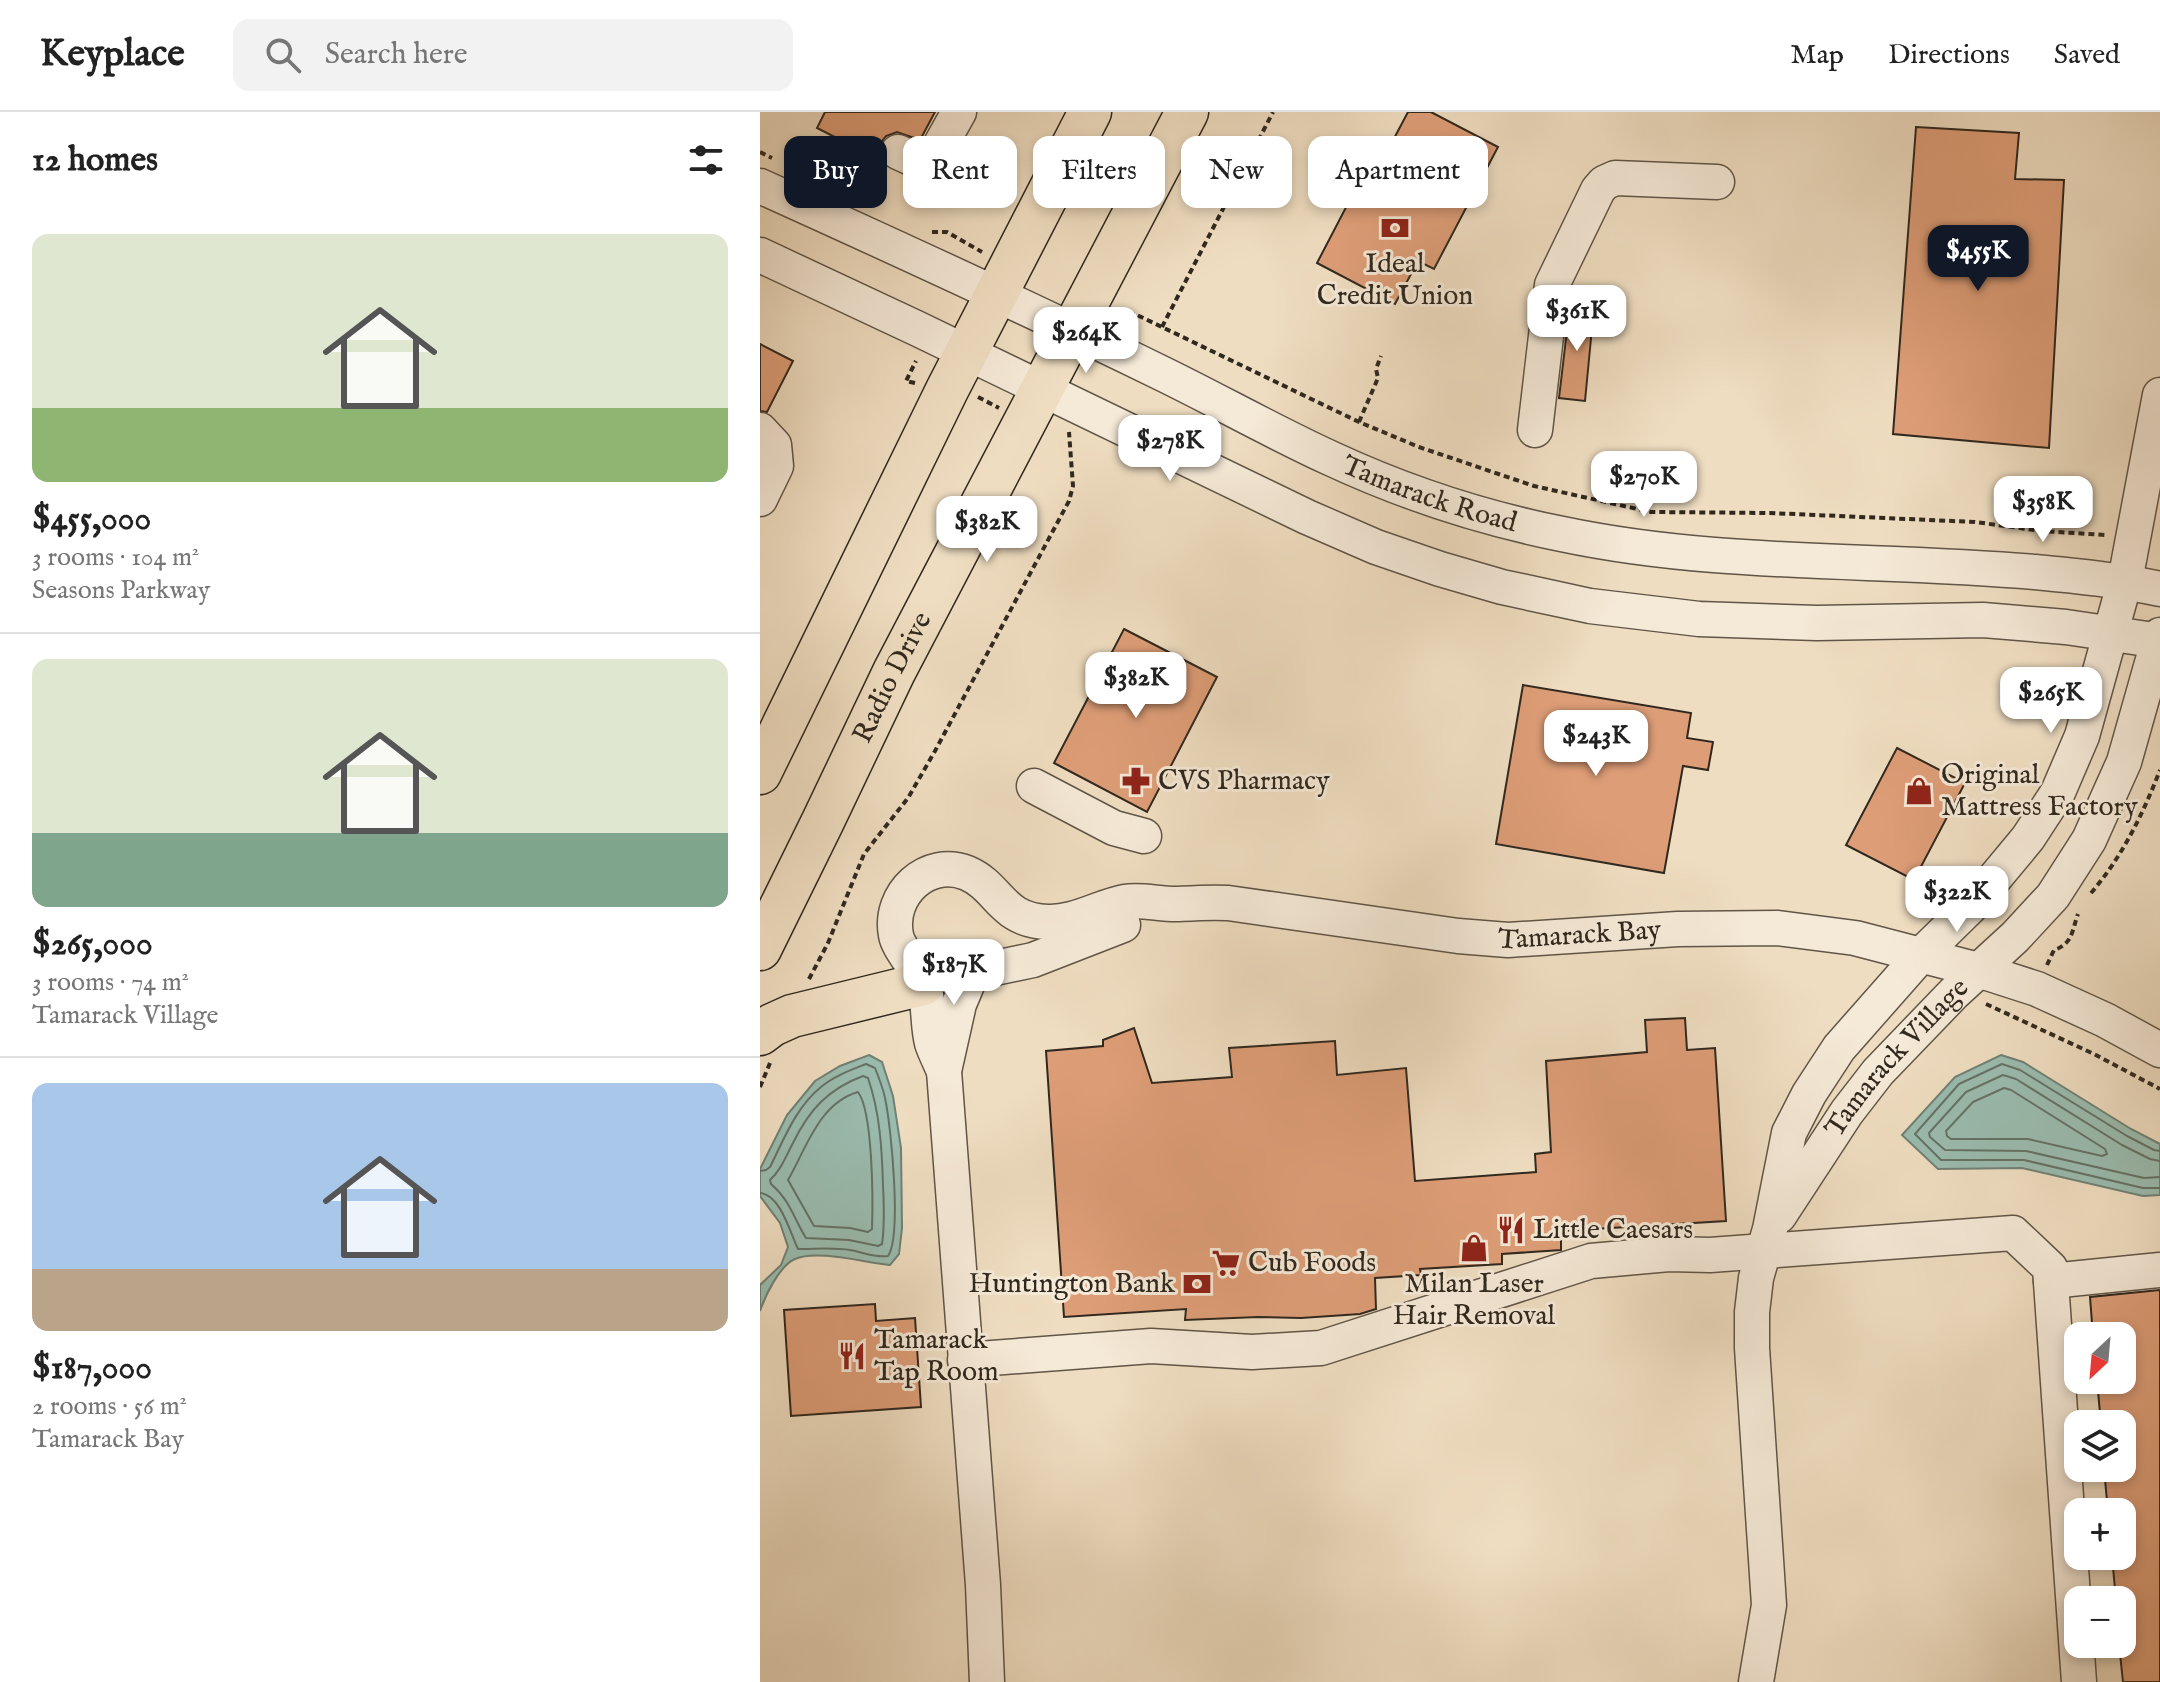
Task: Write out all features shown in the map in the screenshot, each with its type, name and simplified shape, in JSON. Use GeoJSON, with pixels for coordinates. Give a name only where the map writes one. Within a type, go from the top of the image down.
{"type":"FeatureCollection","features":[{"type":"Feature","properties":{"kind":"main road"},"geometry":{"type":"LineString","coordinates":[[760,773],[947,390],[1090,112]]}},
{"type":"Feature","properties":{"kind":"main road","name":"Radio Drive"},"geometry":{"type":"LineString","coordinates":[[760,949],[894,672],[1187,112]]}},
{"type":"Feature","properties":{"kind":"main road"},"geometry":{"type":"LineString","coordinates":[[760,1034],[792,1016],[923,984]]}},
{"type":"Feature","properties":{"kind":"street"},"geometry":{"type":"LineString","coordinates":[[898,152],[922,163],[936,153],[959,112]]}},
{"type":"Feature","properties":{"kind":"street"},"geometry":{"type":"LineString","coordinates":[[1535,430],[1552,285],[1598,190],[1615,178],[1717,182]]}},
{"type":"Feature","properties":{"kind":"street","name":"Tamarack Road"},"geometry":{"type":"LineString","coordinates":[[760,186],[1003,281],[1081,315],[1329,457],[1393,485],[1453,505],[1560,534],[1641,548],[1713,556],[1991,568],[2125,581],[2160,589]]}},
{"type":"Feature","properties":{"kind":"street"},"geometry":{"type":"LineString","coordinates":[[760,255],[967,352],[1034,403],[1349,535],[1440,569],[1502,587],[1590,606],[1699,619],[1802,623],[1983,620],[2160,639]]}},
{"type":"Feature","properties":{"kind":"street","name":"Tamarack Village"},"geometry":{"type":"LineString","coordinates":[[1756,1682],[1769,1605],[1752,1348],[1753,1301],[1789,1133],[1809,1094],[1839,1048],[1921,955],[1974,903],[2028,838],[2058,792],[2082,736],[2125,581],[2160,395]]}},
{"type":"Feature","properties":{"kind":"street"},"geometry":{"type":"LineString","coordinates":[[760,430],[774,445],[776,466],[760,499]]}},
{"type":"Feature","properties":{"kind":"street","name":"Tamarack Village"},"geometry":{"type":"LineString","coordinates":[[1766,1240],[1847,1112],[1878,1072],[1980,986],[2015,937],[2053,896],[2089,840],[2124,762],[2160,639]]}},
{"type":"Feature","properties":{"kind":"street"},"geometry":{"type":"LineString","coordinates":[[1034,786],[1114,828],[1144,836]]}},
{"type":"Feature","properties":{"kind":"street","name":"Tamarack Bay"},"geometry":{"type":"LineString","coordinates":[[1179,904],[1126,901],[1072,919],[1050,922],[1029,920],[1008,909],[981,882],[966,873],[946,870],[922,876],[907,888],[896,909],[896,938],[923,984],[1033,960],[1192,901],[1228,903],[1458,936],[1508,940],[1678,929],[1778,928],[1855,938],[1921,955],[1980,986],[2037,989],[2105,1020],[2160,1050]]}},
{"type":"Feature","properties":{"kind":"street"},"geometry":{"type":"LineString","coordinates":[[972,973],[959,1004],[944,1071],[983,1585],[987,1682]]}},
{"type":"Feature","properties":{"kind":"street"},"geometry":{"type":"LineString","coordinates":[[923,984],[933,1044],[944,1071]]}},
{"type":"Feature","properties":{"kind":"street"},"geometry":{"type":"LineString","coordinates":[[965,1360],[1151,1346],[1252,1352],[1321,1348],[1591,1261],[1669,1254],[1710,1255],[1766,1240],[2013,1233],[2050,1268],[2079,1682]]}},
{"type":"Feature","properties":{"kind":"street"},"geometry":{"type":"LineString","coordinates":[[2051,1281],[2160,1270]]}},
{"type":"Feature","properties":{"kind":"path"},"geometry":{"type":"LineString","coordinates":[[1162,327],[1273,112]]}},
{"type":"Feature","properties":{"kind":"path"},"geometry":{"type":"LineString","coordinates":[[972,246],[1003,281]]}},
{"type":"Feature","properties":{"kind":"path"},"geometry":{"type":"LineString","coordinates":[[1081,315],[1137,315],[1359,422],[1419,447],[1534,486],[1651,512],[1770,513],[1975,522],[2106,535]]}},
{"type":"Feature","properties":{"kind":"path"},"geometry":{"type":"LineString","coordinates":[[1359,422],[1378,378],[1376,369],[1381,356]]}},
{"type":"Feature","properties":{"kind":"path"},"geometry":{"type":"LineString","coordinates":[[805,987],[828,943],[864,854],[908,798],[935,751],[1069,501],[1073,486],[1068,434],[1034,403],[999,408],[977,397],[906,381]]}},
{"type":"Feature","properties":{"kind":"path"},"geometry":{"type":"LineString","coordinates":[[1980,986],[2001,1012],[2119,1066],[2160,1089]]}},
{"type":"Feature","properties":{"kind":"water"},"geometry":{"type":"Polygon","coordinates":[[[869,1055],[882,1062],[893,1096],[901,1148],[902,1228],[899,1254],[890,1265],[816,1255],[795,1259],[779,1274],[760,1311],[760,1285],[781,1265],[788,1247],[780,1223],[760,1196],[760,1169],[787,1115],[815,1081],[840,1066],[869,1055]]]}},
{"type":"Feature","properties":{"kind":"water"},"geometry":{"type":"Polygon","coordinates":[[[2001,1055],[2023,1062],[2160,1144],[2160,1195],[2143,1196],[2022,1168],[1938,1169],[1902,1135],[1955,1077],[2001,1055]]]}},
{"type":"Feature","properties":{"kind":"building"},"geometry":{"type":"Polygon","coordinates":[[[825,112],[935,112],[922,136],[897,132],[886,136],[833,136],[817,128],[825,112]]]}},
{"type":"Feature","properties":{"kind":"building"},"geometry":{"type":"Polygon","coordinates":[[[1408,112],[1431,112],[1477,136],[1395,136],[1408,112]]]}},
{"type":"Feature","properties":{"kind":"building"},"geometry":{"type":"Polygon","coordinates":[[[1916,127],[2019,133],[2015,179],[2064,180],[2049,448],[1893,434],[1916,127]]]}},
{"type":"Feature","properties":{"kind":"building"},"geometry":{"type":"Polygon","coordinates":[[[1488,142],[1498,147],[1488,166],[1488,142]]]}},
{"type":"Feature","properties":{"kind":"building"},"geometry":{"type":"Polygon","coordinates":[[[1346,208],[1466,208],[1434,269],[1418,261],[1395,304],[1317,263],[1346,208]]]}},
{"type":"Feature","properties":{"kind":"building"},"geometry":{"type":"Polygon","coordinates":[[[1570,305],[1594,307],[1585,401],[1559,398],[1570,305]]]}},
{"type":"Feature","properties":{"kind":"building"},"geometry":{"type":"Polygon","coordinates":[[[760,344],[793,361],[767,412],[760,411],[760,344]]]}},
{"type":"Feature","properties":{"kind":"building","name":"CVS Pharmacy"},"geometry":{"type":"Polygon","coordinates":[[[1124,629],[1217,677],[1147,812],[1054,763],[1124,629]]]}},
{"type":"Feature","properties":{"kind":"building"},"geometry":{"type":"Polygon","coordinates":[[[1523,685],[1691,713],[1687,738],[1713,742],[1708,770],[1683,766],[1664,873],[1496,844],[1523,685]]]}},
{"type":"Feature","properties":{"kind":"building"},"geometry":{"type":"Polygon","coordinates":[[[1897,748],[1965,783],[1914,880],[1846,845],[1897,748]]]}},
{"type":"Feature","properties":{"kind":"building"},"geometry":{"type":"Polygon","coordinates":[[[1685,1018],[1687,1050],[1715,1048],[1726,1221],[1561,1231],[1561,1250],[1502,1254],[1502,1264],[1420,1269],[1421,1275],[1375,1278],[1376,1309],[1360,1314],[1185,1320],[1186,1309],[1064,1317],[1046,1051],[1103,1046],[1103,1040],[1134,1028],[1152,1083],[1232,1077],[1229,1048],[1335,1041],[1337,1075],[1406,1068],[1415,1181],[1536,1172],[1535,1154],[1551,1152],[1546,1061],[1647,1052],[1645,1020],[1685,1018]]]}},
{"type":"Feature","properties":{"kind":"building"},"geometry":{"type":"Polygon","coordinates":[[[2160,1290],[2160,1682],[2123,1682],[2120,1658],[2136,1658],[2136,1586],[2115,1586],[2113,1570],[2136,1570],[2136,1498],[2107,1498],[2105,1482],[2136,1482],[2136,1410],[2100,1410],[2098,1394],[2136,1394],[2136,1322],[2092,1322],[2090,1297],[2160,1290]]]}},
{"type":"Feature","properties":{"kind":"building","name":"Tamarack Tap Room"},"geometry":{"type":"Polygon","coordinates":[[[875,1304],[876,1321],[915,1318],[921,1407],[791,1416],[784,1310],[875,1304]]]}},
{"type":"Feature","properties":{"kind":"place","name":"Ideal Credit Union"},"geometry":{"type":"Point","coordinates":[1395,228]}},
{"type":"Feature","properties":{"kind":"place","name":"CVS Pharmacy"},"geometry":{"type":"Point","coordinates":[1136,781]}},
{"type":"Feature","properties":{"kind":"place","name":"Original Mattress Factory"},"geometry":{"type":"Point","coordinates":[1919,791]}},
{"type":"Feature","properties":{"kind":"place","name":"Little Caesars"},"geometry":{"type":"Point","coordinates":[1511,1230]}},
{"type":"Feature","properties":{"kind":"place","name":"Milan Laser Hair Removal"},"geometry":{"type":"Point","coordinates":[1474,1248]}},
{"type":"Feature","properties":{"kind":"place","name":"Cub Foods"},"geometry":{"type":"Point","coordinates":[1226,1263]}},
{"type":"Feature","properties":{"kind":"place","name":"Huntington Bank"},"geometry":{"type":"Point","coordinates":[1197,1284]}},
{"type":"Feature","properties":{"kind":"place","name":"Tamarack Tap Room"},"geometry":{"type":"Point","coordinates":[852,1356]}}]}
